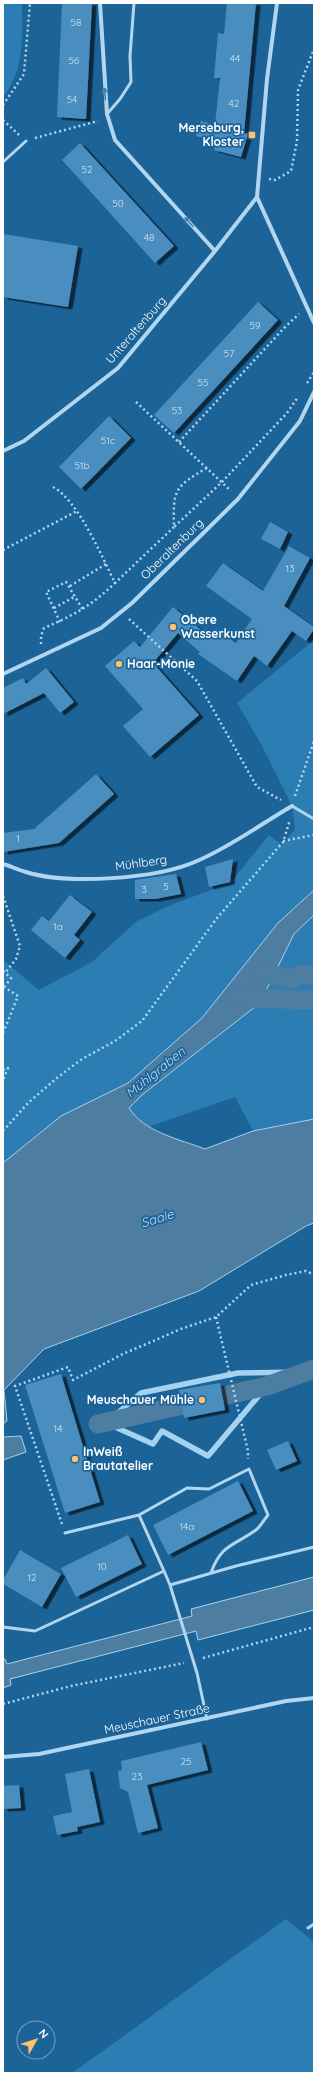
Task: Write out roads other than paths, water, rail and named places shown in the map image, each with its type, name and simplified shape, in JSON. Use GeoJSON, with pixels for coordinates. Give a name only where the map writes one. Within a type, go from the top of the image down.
{"type":"FeatureCollection","features":[{"type":"Feature","properties":{"kind":"street"},"geometry":{"type":"LineString","coordinates":[[100,3],[107,114],[115,140],[215,251]]}},
{"type":"Feature","properties":{"kind":"street"},"geometry":{"type":"LineString","coordinates":[[277,3],[267,79],[257,197],[314,323]]}},
{"type":"Feature","properties":{"kind":"street","name":"Unteraltenburg"},"geometry":{"type":"LineString","coordinates":[[3,451],[24,442],[118,368],[215,251],[257,197]]}},
{"type":"Feature","properties":{"kind":"street","name":"Oberaltenburg"},"geometry":{"type":"LineString","coordinates":[[3,674],[101,628],[121,612],[238,499],[300,421],[314,392]]}},
{"type":"Feature","properties":{"kind":"street","name":"Mühlberg"},"geometry":{"type":"LineString","coordinates":[[3,864],[27,873],[62,878],[121,878],[159,873],[197,862],[292,806]]}},
{"type":"Feature","properties":{"kind":"street","name":"Meuschauer Straße"},"geometry":{"type":"LineString","coordinates":[[3,1757],[39,1754],[286,1701],[314,1698]]}},
{"type":"Feature","properties":{"kind":"lane"},"geometry":{"type":"LineString","coordinates":[[107,114],[131,82],[130,56],[134,3]]}},
{"type":"Feature","properties":{"kind":"lane"},"geometry":{"type":"LineString","coordinates":[[3,162],[26,141]]}},
{"type":"Feature","properties":{"kind":"lane"},"geometry":{"type":"LineString","coordinates":[[292,806],[314,819]]}},
{"type":"Feature","properties":{"kind":"lane"},"geometry":{"type":"LineString","coordinates":[[65,1533],[139,1515],[187,1488],[209,1489],[249,1470],[268,1515],[257,1529],[227,1547],[216,1558],[211,1573]]}},
{"type":"Feature","properties":{"kind":"lane"},"geometry":{"type":"LineString","coordinates":[[139,1515],[170,1585],[194,1661],[207,1719]]}},
{"type":"Feature","properties":{"kind":"lane"},"geometry":{"type":"LineString","coordinates":[[170,1585],[314,1547]]}},
{"type":"Feature","properties":{"kind":"lane"},"geometry":{"type":"LineString","coordinates":[[3,1627],[35,1631],[164,1571]]}},
{"type":"Feature","properties":{"kind":"lane"},"geometry":{"type":"LineString","coordinates":[[308,1928],[314,1924]]}},
{"type":"Feature","properties":{"kind":"water"},"geometry":{"type":"Polygon","coordinates":[[[314,890],[314,915],[294,934],[260,1003],[142,1095],[129,1108],[144,1123],[153,1129],[173,1138],[205,1149],[253,1131],[314,1119],[314,1223],[306,1226],[199,1291],[44,1349],[4,1390],[7,1421],[3,1424],[3,1163],[61,1116],[128,1083],[202,1018],[278,923],[314,890]]]}},
{"type":"Feature","properties":{"kind":"water"},"geometry":{"type":"Polygon","coordinates":[[[21,1436],[26,1452],[3,1460],[3,1437],[21,1436]]]}},
{"type":"Feature","properties":{"kind":"water"},"geometry":{"type":"Polygon","coordinates":[[[314,1577],[314,1610],[198,1640],[196,1631],[10,1679],[11,1685],[3,1688],[3,1659],[5,1659],[7,1664],[192,1616],[191,1609],[314,1577]]]}},
{"type":"Feature","properties":{"kind":"waterway"},"geometry":{"type":"LineString","coordinates":[[259,972],[291,979],[302,974],[314,976]]}},
{"type":"Feature","properties":{"kind":"waterway"},"geometry":{"type":"LineString","coordinates":[[240,998],[314,1000]]}},
{"type":"Feature","properties":{"kind":"waterway"},"geometry":{"type":"LineString","coordinates":[[98,1424],[267,1386],[314,1369]]}},
{"type":"Feature","properties":{"kind":"waterway"},"geometry":{"type":"LineString","coordinates":[[267,1386],[208,1456],[162,1431],[153,1444],[106,1423],[141,1393],[238,1373],[306,1372]]}},
{"type":"Feature","properties":{"kind":"place","name":"Merseburg, Kloster"},"geometry":{"type":"Point","coordinates":[252,135]}},
{"type":"Feature","properties":{"kind":"place","name":"Obere Wasserkunst"},"geometry":{"type":"Point","coordinates":[173,627]}},
{"type":"Feature","properties":{"kind":"place","name":"Haar-Monie"},"geometry":{"type":"Point","coordinates":[119,664]}},
{"type":"Feature","properties":{"kind":"place","name":"Meuschauer Mühle"},"geometry":{"type":"Point","coordinates":[202,1400]}},
{"type":"Feature","properties":{"kind":"place","name":"InWeiß Brautatelier"},"geometry":{"type":"Point","coordinates":[75,1459]}},
{"type":"Feature","properties":{"kind":"water label","name":"Mühlgraben"},"geometry":{"type":"Point","coordinates":[155,1072]}},
{"type":"Feature","properties":{"kind":"water label","name":"Saale"},"geometry":{"type":"Point","coordinates":[157,1218]}}]}
